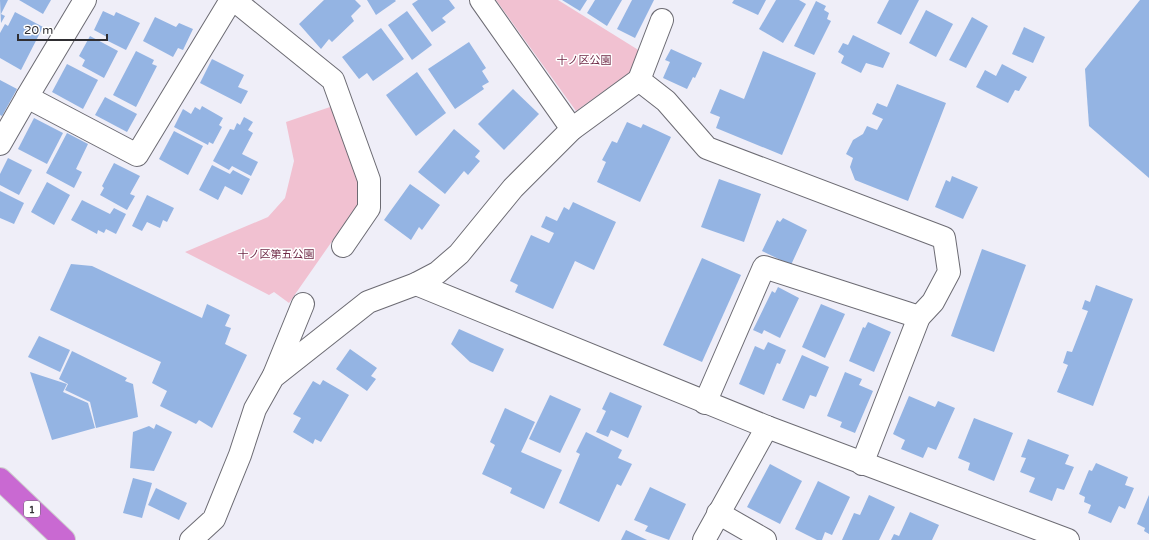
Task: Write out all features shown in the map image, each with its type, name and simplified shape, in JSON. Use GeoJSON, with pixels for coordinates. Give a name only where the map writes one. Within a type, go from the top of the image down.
{"type":"FeatureCollection","features":[{"type":"Feature","properties":{"kind":"highway","name":"1"},"geometry":{"type":"LineString","coordinates":[[0,479],[64,540]]}},
{"type":"Feature","properties":{"kind":"street"},"geometry":{"type":"LineString","coordinates":[[0,144],[85,0]]}},
{"type":"Feature","properties":{"kind":"street"},"geometry":{"type":"LineString","coordinates":[[27,97],[137,155],[233,0],[333,80],[369,180],[369,208],[343,246]]}},
{"type":"Feature","properties":{"kind":"street"},"geometry":{"type":"LineString","coordinates":[[481,0],[572,130]]}},
{"type":"Feature","properties":{"kind":"street"},"geometry":{"type":"LineString","coordinates":[[273,377],[368,302],[416,284],[437,273],[459,254],[513,188],[572,130],[639,80],[662,20]]}},
{"type":"Feature","properties":{"kind":"street"},"geometry":{"type":"LineString","coordinates":[[639,80],[666,101],[707,148],[944,238],[949,272],[933,302],[919,317],[862,464]]}},
{"type":"Feature","properties":{"kind":"street"},"geometry":{"type":"LineString","coordinates":[[705,403],[764,267],[919,317]]}},
{"type":"Feature","properties":{"kind":"street"},"geometry":{"type":"LineString","coordinates":[[416,284],[705,403],[862,464],[1068,540]]}},
{"type":"Feature","properties":{"kind":"street"},"geometry":{"type":"LineString","coordinates":[[191,540],[214,519],[240,455],[256,409],[273,377],[303,304]]}},
{"type":"Feature","properties":{"kind":"street"},"geometry":{"type":"LineString","coordinates":[[704,540],[767,427]]}},
{"type":"Feature","properties":{"kind":"street"},"geometry":{"type":"LineString","coordinates":[[718,513],[765,540]]}},
{"type":"Feature","properties":{"kind":"green space","name":"十ノ区公園"},"geometry":{"type":"Polygon","coordinates":[[[496,0],[558,0],[640,51],[630,72],[576,111],[496,0]]]}},
{"type":"Feature","properties":{"kind":"green space","name":"十ノ区第五公園"},"geometry":{"type":"Polygon","coordinates":[[[333,106],[360,187],[358,204],[289,303],[274,292],[269,295],[185,252],[268,217],[285,198],[294,161],[286,122],[333,106]]]}},
{"type":"Feature","properties":{"kind":"building"},"geometry":{"type":"Polygon","coordinates":[[[0,0],[8,0],[1,14],[5,16],[1,23],[0,0]]]}},
{"type":"Feature","properties":{"kind":"building"},"geometry":{"type":"Polygon","coordinates":[[[19,0],[51,0],[43,14],[19,0]]]}},
{"type":"Feature","properties":{"kind":"building"},"geometry":{"type":"Polygon","coordinates":[[[324,0],[355,0],[361,6],[351,16],[354,21],[332,42],[329,39],[321,49],[299,24],[324,0]]]}},
{"type":"Feature","properties":{"kind":"building"},"geometry":{"type":"Polygon","coordinates":[[[367,0],[395,0],[396,1],[376,15],[367,0]]]}},
{"type":"Feature","properties":{"kind":"building"},"geometry":{"type":"Polygon","coordinates":[[[418,0],[449,0],[455,8],[442,18],[446,22],[432,32],[412,4],[418,0]]]}},
{"type":"Feature","properties":{"kind":"building"},"geometry":{"type":"Polygon","coordinates":[[[562,0],[587,0],[580,11],[562,0]]]}},
{"type":"Feature","properties":{"kind":"building"},"geometry":{"type":"Polygon","coordinates":[[[595,0],[622,0],[607,26],[587,13],[595,0]]]}},
{"type":"Feature","properties":{"kind":"building"},"geometry":{"type":"Polygon","coordinates":[[[632,0],[654,0],[635,38],[617,29],[632,0]]]}},
{"type":"Feature","properties":{"kind":"building"},"geometry":{"type":"Polygon","coordinates":[[[734,0],[766,0],[758,15],[732,3],[734,0]]]}},
{"type":"Feature","properties":{"kind":"building"},"geometry":{"type":"Polygon","coordinates":[[[776,0],[799,0],[806,4],[783,43],[759,29],[776,0]]]}},
{"type":"Feature","properties":{"kind":"building"},"geometry":{"type":"Polygon","coordinates":[[[889,0],[919,0],[901,35],[877,23],[889,0]]]}},
{"type":"Feature","properties":{"kind":"building"},"geometry":{"type":"Polygon","coordinates":[[[1140,0],[1149,0],[1149,178],[1089,126],[1085,69],[1140,0]]]}},
{"type":"Feature","properties":{"kind":"building"},"geometry":{"type":"Polygon","coordinates":[[[816,1],[826,6],[824,10],[829,13],[827,19],[831,21],[814,55],[794,46],[816,1]]]}},
{"type":"Feature","properties":{"kind":"building"},"geometry":{"type":"Polygon","coordinates":[[[926,10],[953,24],[936,57],[909,43],[926,10]]]}},
{"type":"Feature","properties":{"kind":"building"},"geometry":{"type":"Polygon","coordinates":[[[103,11],[114,16],[116,12],[140,23],[126,50],[106,40],[107,37],[94,30],[103,11]]]}},
{"type":"Feature","properties":{"kind":"building"},"geometry":{"type":"Polygon","coordinates":[[[407,11],[432,45],[412,60],[388,25],[407,11]]]}},
{"type":"Feature","properties":{"kind":"building"},"geometry":{"type":"Polygon","coordinates":[[[15,12],[43,27],[21,70],[0,58],[0,33],[5,24],[8,26],[15,12]]]}},
{"type":"Feature","properties":{"kind":"building"},"geometry":{"type":"Polygon","coordinates":[[[155,17],[176,27],[179,23],[193,29],[183,50],[178,48],[173,57],[143,41],[155,17]]]}},
{"type":"Feature","properties":{"kind":"building"},"geometry":{"type":"Polygon","coordinates":[[[972,17],[988,26],[966,68],[949,60],[972,17]]]}},
{"type":"Feature","properties":{"kind":"building"},"geometry":{"type":"Polygon","coordinates":[[[1024,27],[1045,37],[1033,63],[1012,54],[1024,27]]]}},
{"type":"Feature","properties":{"kind":"building"},"geometry":{"type":"Polygon","coordinates":[[[381,28],[404,59],[373,81],[367,73],[359,79],[342,57],[381,28]]]}},
{"type":"Feature","properties":{"kind":"building"},"geometry":{"type":"Polygon","coordinates":[[[853,35],[890,53],[883,68],[866,63],[861,73],[841,63],[844,56],[838,52],[843,43],[848,45],[853,35]]]}},
{"type":"Feature","properties":{"kind":"building"},"geometry":{"type":"Polygon","coordinates":[[[90,36],[118,51],[104,78],[82,66],[85,60],[79,56],[90,36]]]}},
{"type":"Feature","properties":{"kind":"building"},"geometry":{"type":"Polygon","coordinates":[[[469,42],[486,68],[482,71],[489,82],[482,86],[484,89],[455,109],[428,69],[469,42]]]}},
{"type":"Feature","properties":{"kind":"building"},"geometry":{"type":"Polygon","coordinates":[[[671,49],[702,63],[695,78],[693,77],[687,89],[663,78],[670,62],[665,60],[671,49]]]}},
{"type":"Feature","properties":{"kind":"building"},"geometry":{"type":"Polygon","coordinates":[[[136,51],[154,60],[152,64],[157,66],[136,107],[113,95],[136,51]]]}},
{"type":"Feature","properties":{"kind":"building"},"geometry":{"type":"Polygon","coordinates":[[[763,51],[816,73],[782,155],[716,128],[720,117],[710,113],[720,89],[744,99],[763,51]]]}},
{"type":"Feature","properties":{"kind":"building"},"geometry":{"type":"Polygon","coordinates":[[[212,59],[244,75],[238,87],[248,91],[241,104],[200,83],[212,59]]]}},
{"type":"Feature","properties":{"kind":"building"},"geometry":{"type":"Polygon","coordinates":[[[67,64],[98,80],[83,109],[52,92],[67,64]]]}},
{"type":"Feature","properties":{"kind":"building"},"geometry":{"type":"Polygon","coordinates":[[[1002,64],[1027,77],[1019,91],[1015,90],[1008,103],[976,87],[985,70],[996,76],[1002,64]]]}},
{"type":"Feature","properties":{"kind":"building"},"geometry":{"type":"Polygon","coordinates":[[[417,72],[446,113],[416,136],[386,95],[417,72]]]}},
{"type":"Feature","properties":{"kind":"building"},"geometry":{"type":"Polygon","coordinates":[[[0,80],[17,89],[2,116],[0,115],[0,80]]]}},
{"type":"Feature","properties":{"kind":"building"},"geometry":{"type":"Polygon","coordinates":[[[897,84],[946,103],[908,201],[855,180],[850,167],[853,158],[846,154],[853,140],[863,134],[867,126],[877,130],[883,119],[872,114],[877,103],[887,107],[897,84]]]}},
{"type":"Feature","properties":{"kind":"building"},"geometry":{"type":"Polygon","coordinates":[[[513,89],[539,114],[504,150],[478,124],[513,89]]]}},
{"type":"Feature","properties":{"kind":"building"},"geometry":{"type":"Polygon","coordinates":[[[105,97],[137,114],[127,132],[95,115],[105,97]]]}},
{"type":"Feature","properties":{"kind":"building"},"geometry":{"type":"Polygon","coordinates":[[[202,106],[223,118],[219,125],[222,127],[213,144],[209,142],[208,145],[174,127],[183,109],[191,114],[195,107],[200,110],[202,106]]]}},
{"type":"Feature","properties":{"kind":"building"},"geometry":{"type":"Polygon","coordinates":[[[244,117],[253,122],[248,130],[253,133],[242,154],[258,162],[251,176],[232,166],[229,170],[213,161],[230,129],[234,130],[237,123],[240,125],[244,117]]]}},
{"type":"Feature","properties":{"kind":"building"},"geometry":{"type":"Polygon","coordinates":[[[34,118],[63,133],[47,164],[18,149],[34,118]]]}},
{"type":"Feature","properties":{"kind":"building"},"geometry":{"type":"Polygon","coordinates":[[[627,122],[641,128],[643,124],[671,137],[640,202],[597,182],[606,162],[602,160],[612,141],[617,143],[627,122]]]}},
{"type":"Feature","properties":{"kind":"building"},"geometry":{"type":"Polygon","coordinates":[[[454,129],[480,151],[475,157],[480,161],[468,175],[464,171],[445,194],[418,172],[454,129]]]}},
{"type":"Feature","properties":{"kind":"building"},"geometry":{"type":"Polygon","coordinates":[[[174,131],[203,146],[188,175],[159,159],[174,131]]]}},
{"type":"Feature","properties":{"kind":"building"},"geometry":{"type":"Polygon","coordinates":[[[67,133],[88,144],[76,169],[82,172],[74,188],[46,173],[67,133]]]}},
{"type":"Feature","properties":{"kind":"building"},"geometry":{"type":"Polygon","coordinates":[[[8,158],[32,170],[19,195],[0,185],[0,174],[8,158]]]}},
{"type":"Feature","properties":{"kind":"building"},"geometry":{"type":"Polygon","coordinates":[[[114,163],[140,176],[130,194],[135,196],[127,210],[100,195],[104,188],[102,186],[114,163]]]}},
{"type":"Feature","properties":{"kind":"building"},"geometry":{"type":"Polygon","coordinates":[[[212,165],[230,174],[233,170],[250,179],[242,195],[225,186],[218,200],[199,190],[212,165]]]}},
{"type":"Feature","properties":{"kind":"building"},"geometry":{"type":"Polygon","coordinates":[[[952,176],[978,187],[963,219],[935,207],[946,180],[950,182],[952,176]]]}},
{"type":"Feature","properties":{"kind":"building"},"geometry":{"type":"Polygon","coordinates":[[[719,179],[761,194],[744,242],[701,227],[719,179]]]}},
{"type":"Feature","properties":{"kind":"building"},"geometry":{"type":"Polygon","coordinates":[[[47,182],[70,195],[54,225],[31,212],[47,182]]]}},
{"type":"Feature","properties":{"kind":"building"},"geometry":{"type":"Polygon","coordinates":[[[410,184],[440,205],[422,230],[419,227],[411,240],[384,220],[410,184]]]}},
{"type":"Feature","properties":{"kind":"building"},"geometry":{"type":"Polygon","coordinates":[[[0,191],[24,203],[14,224],[0,218],[0,191]]]}},
{"type":"Feature","properties":{"kind":"building"},"geometry":{"type":"Polygon","coordinates":[[[147,195],[174,208],[167,222],[163,220],[160,228],[147,222],[142,231],[132,226],[147,195]]]}},
{"type":"Feature","properties":{"kind":"building"},"geometry":{"type":"Polygon","coordinates":[[[82,200],[110,214],[114,208],[126,214],[116,234],[106,229],[104,233],[98,230],[97,234],[71,220],[82,200]]]}},
{"type":"Feature","properties":{"kind":"building"},"geometry":{"type":"Polygon","coordinates":[[[573,202],[616,222],[594,270],[575,261],[553,309],[515,292],[518,285],[510,281],[531,235],[549,243],[554,233],[541,227],[546,216],[557,221],[564,207],[569,210],[573,202]]]}},
{"type":"Feature","properties":{"kind":"building"},"geometry":{"type":"Polygon","coordinates":[[[783,218],[807,230],[791,265],[762,251],[777,220],[780,222],[783,218]]]}},
{"type":"Feature","properties":{"kind":"building"},"geometry":{"type":"Polygon","coordinates":[[[982,249],[1026,265],[994,352],[951,336],[982,249]]]}},
{"type":"Feature","properties":{"kind":"building"},"geometry":{"type":"Polygon","coordinates":[[[702,258],[741,275],[702,362],[663,345],[702,258]]]}},
{"type":"Feature","properties":{"kind":"building"},"geometry":{"type":"Polygon","coordinates":[[[71,264],[92,266],[202,318],[207,304],[230,315],[225,326],[231,328],[225,344],[247,355],[212,428],[199,420],[196,424],[160,406],[167,391],[152,383],[161,362],[50,310],[71,264]]]}},
{"type":"Feature","properties":{"kind":"building"},"geometry":{"type":"Polygon","coordinates":[[[1096,285],[1133,299],[1093,406],[1057,392],[1068,365],[1063,363],[1067,351],[1072,352],[1088,311],[1082,309],[1085,300],[1090,302],[1096,285]]]}},
{"type":"Feature","properties":{"kind":"building"},"geometry":{"type":"Polygon","coordinates":[[[778,287],[799,298],[780,338],[764,330],[762,334],[753,330],[772,291],[775,293],[778,287]]]}},
{"type":"Feature","properties":{"kind":"building"},"geometry":{"type":"Polygon","coordinates":[[[821,304],[845,314],[825,358],[802,347],[821,304]]]}},
{"type":"Feature","properties":{"kind":"building"},"geometry":{"type":"Polygon","coordinates":[[[868,322],[891,332],[874,372],[849,361],[863,327],[865,328],[868,322]]]}},
{"type":"Feature","properties":{"kind":"building"},"geometry":{"type":"Polygon","coordinates":[[[459,329],[504,349],[493,372],[470,362],[451,344],[459,329]]]}},
{"type":"Feature","properties":{"kind":"building"},"geometry":{"type":"Polygon","coordinates":[[[39,336],[70,350],[60,372],[28,357],[39,336]]]}},
{"type":"Feature","properties":{"kind":"building"},"geometry":{"type":"Polygon","coordinates":[[[768,342],[786,350],[780,364],[777,363],[764,395],[739,384],[755,346],[764,350],[768,342]]]}},
{"type":"Feature","properties":{"kind":"building"},"geometry":{"type":"Polygon","coordinates":[[[350,349],[377,368],[371,376],[376,379],[367,391],[336,369],[350,349]]]}},
{"type":"Feature","properties":{"kind":"building"},"geometry":{"type":"Polygon","coordinates":[[[72,351],[127,378],[125,381],[133,384],[138,417],[96,428],[90,402],[65,390],[68,384],[59,379],[72,351]]]}},
{"type":"Feature","properties":{"kind":"building"},"geometry":{"type":"Polygon","coordinates":[[[802,355],[829,367],[816,397],[810,395],[804,409],[782,400],[802,355]]]}},
{"type":"Feature","properties":{"kind":"building"},"geometry":{"type":"Polygon","coordinates":[[[30,372],[67,384],[63,392],[88,403],[95,428],[52,440],[30,372]]]}},
{"type":"Feature","properties":{"kind":"building"},"geometry":{"type":"Polygon","coordinates":[[[845,372],[862,379],[859,385],[873,391],[855,433],[840,427],[842,422],[827,416],[845,372]]]}},
{"type":"Feature","properties":{"kind":"building"},"geometry":{"type":"Polygon","coordinates":[[[323,380],[349,395],[321,442],[315,439],[313,444],[293,432],[301,418],[293,414],[313,381],[320,385],[323,380]]]}},
{"type":"Feature","properties":{"kind":"building"},"geometry":{"type":"Polygon","coordinates":[[[610,392],[642,406],[628,438],[611,430],[608,437],[596,432],[606,411],[602,409],[610,392]]]}},
{"type":"Feature","properties":{"kind":"building"},"geometry":{"type":"Polygon","coordinates":[[[550,395],[581,409],[560,453],[529,439],[550,395]]]}},
{"type":"Feature","properties":{"kind":"building"},"geometry":{"type":"Polygon","coordinates":[[[909,396],[935,407],[938,401],[955,408],[936,450],[928,447],[923,458],[901,449],[905,440],[893,434],[909,396]]]}},
{"type":"Feature","properties":{"kind":"building"},"geometry":{"type":"Polygon","coordinates":[[[505,408],[535,422],[521,452],[562,470],[544,509],[510,493],[512,488],[482,474],[495,445],[490,442],[505,408]]]}},
{"type":"Feature","properties":{"kind":"building"},"geometry":{"type":"Polygon","coordinates":[[[974,418],[1013,433],[994,481],[968,470],[970,463],[958,458],[974,418]]]}},
{"type":"Feature","properties":{"kind":"building"},"geometry":{"type":"Polygon","coordinates":[[[156,424],[172,432],[154,471],[130,468],[133,432],[149,426],[154,429],[156,424]]]}},
{"type":"Feature","properties":{"kind":"building"},"geometry":{"type":"Polygon","coordinates":[[[586,432],[622,450],[618,458],[632,464],[621,486],[617,484],[599,522],[559,503],[580,454],[576,452],[586,432]]]}},
{"type":"Feature","properties":{"kind":"building"},"geometry":{"type":"Polygon","coordinates":[[[1028,439],[1069,455],[1065,464],[1074,467],[1064,490],[1057,488],[1052,501],[1029,492],[1035,478],[1020,472],[1026,458],[1021,457],[1028,439]]]}},
{"type":"Feature","properties":{"kind":"building"},"geometry":{"type":"Polygon","coordinates":[[[1096,463],[1128,477],[1125,485],[1134,488],[1125,509],[1119,506],[1111,523],[1088,513],[1091,505],[1084,502],[1085,497],[1079,494],[1089,470],[1092,471],[1096,463]]]}},
{"type":"Feature","properties":{"kind":"building"},"geometry":{"type":"Polygon","coordinates":[[[770,464],[802,481],[780,524],[747,507],[770,464]]]}},
{"type":"Feature","properties":{"kind":"building"},"geometry":{"type":"Polygon","coordinates":[[[133,478],[152,483],[142,518],[123,513],[133,478]]]}},
{"type":"Feature","properties":{"kind":"building"},"geometry":{"type":"Polygon","coordinates":[[[818,481],[850,497],[832,535],[825,532],[822,540],[817,540],[795,529],[818,481]]]}},
{"type":"Feature","properties":{"kind":"building"},"geometry":{"type":"Polygon","coordinates":[[[650,487],[686,504],[669,540],[645,531],[648,526],[634,520],[650,487]]]}},
{"type":"Feature","properties":{"kind":"building"},"geometry":{"type":"Polygon","coordinates":[[[156,488],[187,503],[179,520],[148,505],[156,488]]]}},
{"type":"Feature","properties":{"kind":"building"},"geometry":{"type":"Polygon","coordinates":[[[869,495],[895,507],[879,540],[842,540],[854,513],[860,515],[869,495]]]}},
{"type":"Feature","properties":{"kind":"building"},"geometry":{"type":"Polygon","coordinates":[[[1149,495],[1149,534],[1144,531],[1145,528],[1137,524],[1149,495]]]}},
{"type":"Feature","properties":{"kind":"building"},"geometry":{"type":"Polygon","coordinates":[[[910,512],[939,525],[932,540],[891,540],[894,534],[899,536],[910,512]]]}},
{"type":"Feature","properties":{"kind":"building"},"geometry":{"type":"Polygon","coordinates":[[[626,530],[647,540],[621,540],[626,530]]]}}]}
